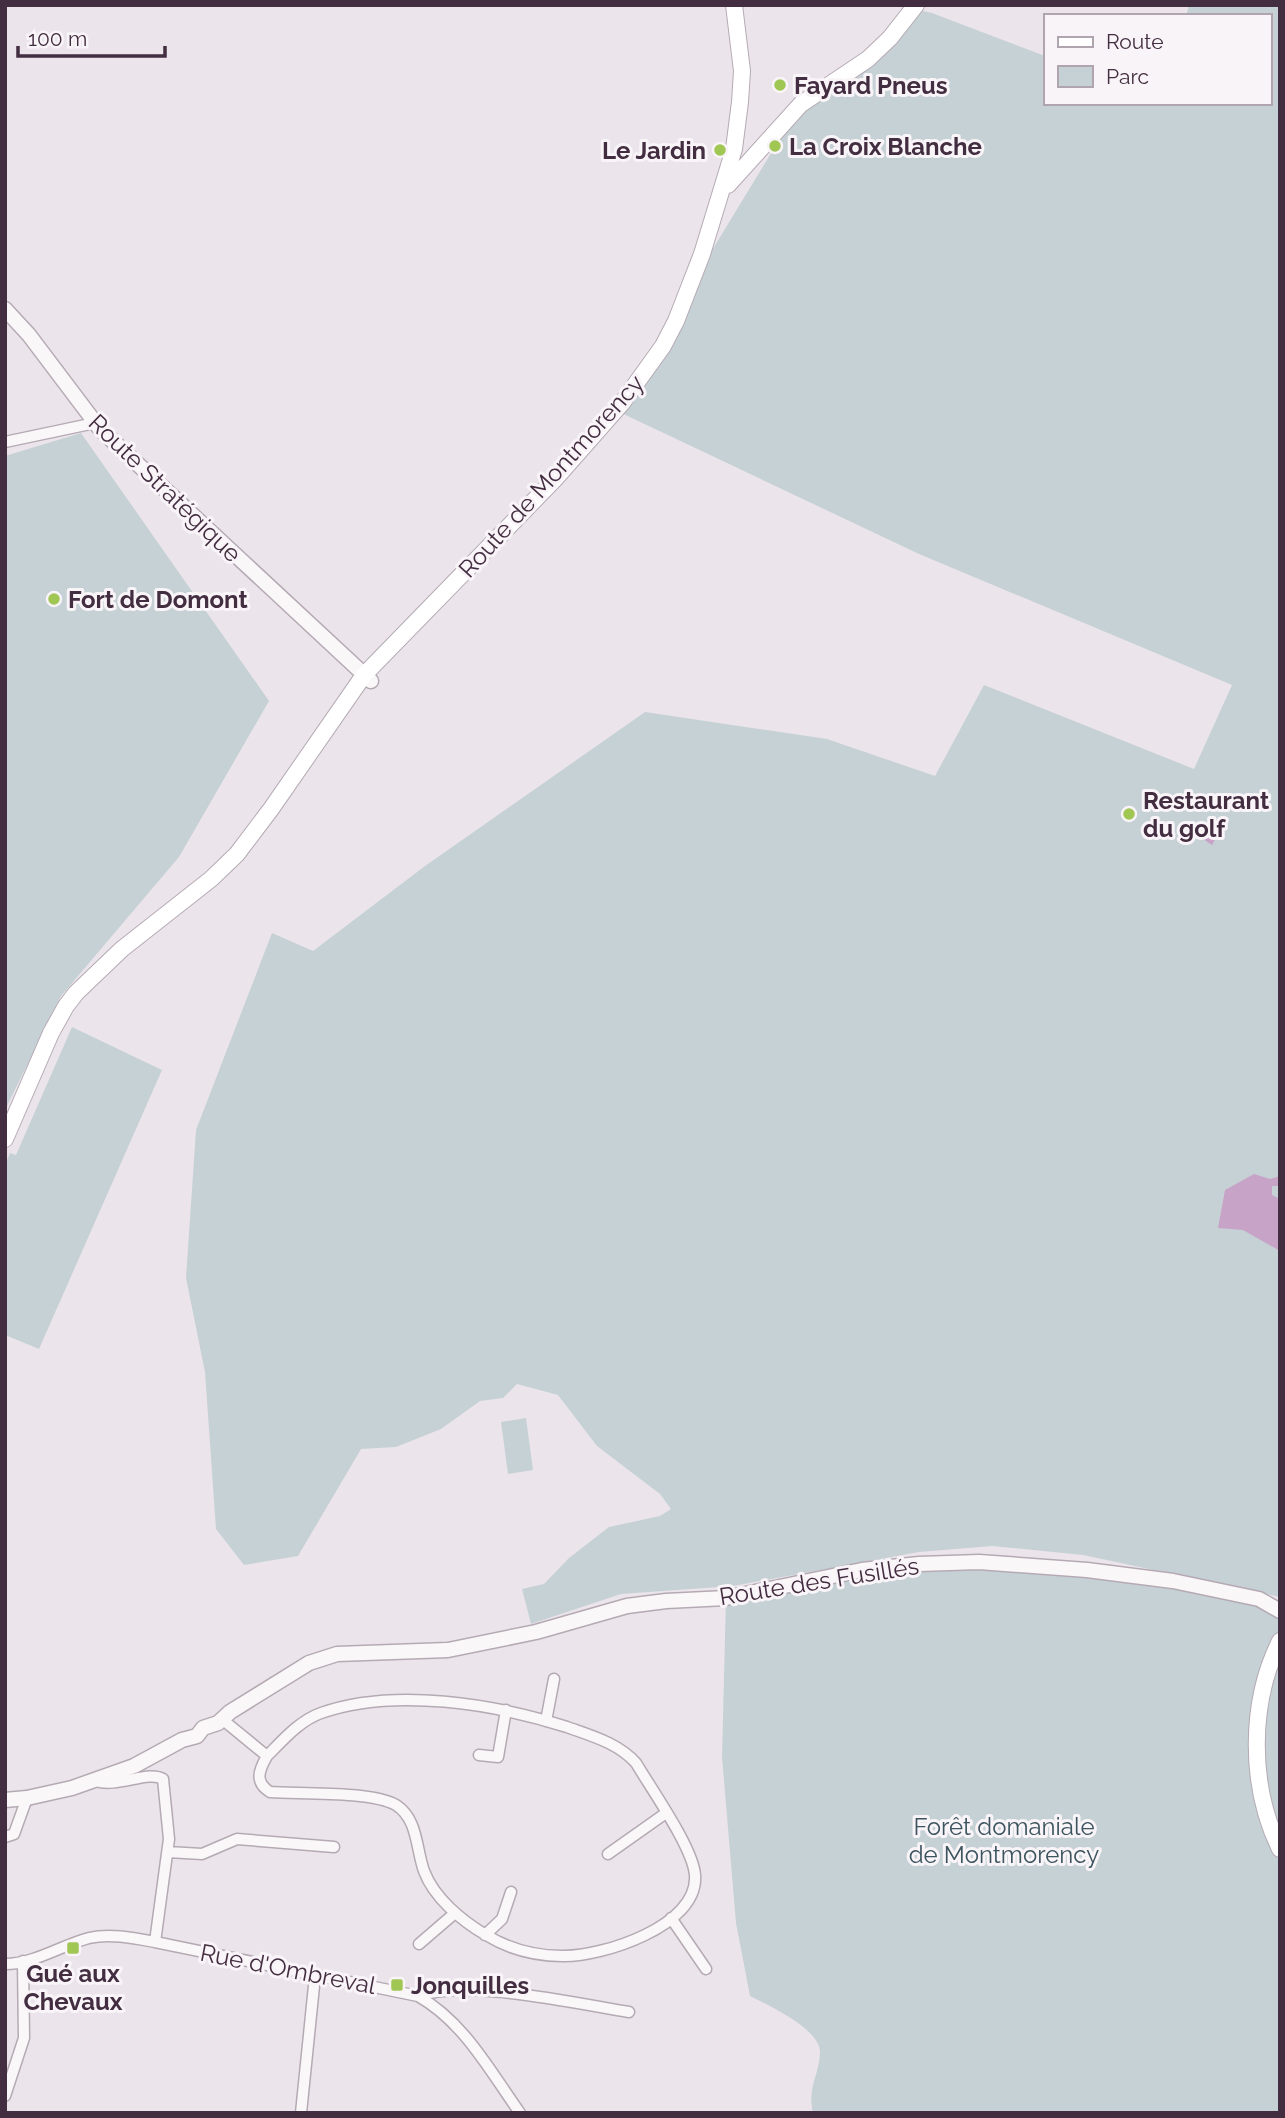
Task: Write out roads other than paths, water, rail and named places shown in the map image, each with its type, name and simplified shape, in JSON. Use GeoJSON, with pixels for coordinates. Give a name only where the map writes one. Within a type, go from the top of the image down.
{"type":"FeatureCollection","features":[{"type":"Feature","properties":{"kind":"main road"},"geometry":{"type":"LineString","coordinates":[[718,206],[734,145],[742,71],[734,5]]}},
{"type":"Feature","properties":{"kind":"main road"},"geometry":{"type":"LineString","coordinates":[[718,206],[734,176],[779,127],[808,98],[868,59],[890,38],[916,5]]}},
{"type":"Feature","properties":{"kind":"main road"},"geometry":{"type":"LineString","coordinates":[[734,145],[754,146],[779,127]]}},
{"type":"Feature","properties":{"kind":"main road"},"geometry":{"type":"LineString","coordinates":[[734,145],[737,158],[745,160],[753,157]]}},
{"type":"Feature","properties":{"kind":"main road","name":"Route de Montmorency"},"geometry":{"type":"LineString","coordinates":[[5,1139],[51,1033],[66,1006],[93,974],[226,865],[368,678],[418,621],[601,428],[647,370],[676,321],[718,206]]}},
{"type":"Feature","properties":{"kind":"main road"},"geometry":{"type":"LineString","coordinates":[[1280,1641],[1262,1684],[1257,1756],[1264,1802],[1280,1850]]}},
{"type":"Feature","properties":{"kind":"main road"},"geometry":{"type":"LineString","coordinates":[[1258,1715],[1280,1661]]}},
{"type":"Feature","properties":{"kind":"street","name":"Route Stratégique"},"geometry":{"type":"LineString","coordinates":[[5,309],[29,335],[95,423],[368,678]]}},
{"type":"Feature","properties":{"kind":"street"},"geometry":{"type":"LineString","coordinates":[[5,442],[95,423]]}},
{"type":"Feature","properties":{"kind":"street","name":"Route des Fusillés"},"geometry":{"type":"LineString","coordinates":[[5,1800],[27,1798],[96,1781],[134,1766],[181,1740],[192,1739],[204,1728],[223,1720],[230,1712],[309,1663],[337,1654],[448,1650],[536,1632],[626,1606],[726,1598],[862,1570],[979,1562],[1087,1570],[1173,1581],[1259,1600],[1280,1611]]}},
{"type":"Feature","properties":{"kind":"street"},"geometry":{"type":"LineString","coordinates":[[1259,1600],[1280,1603]]}},
{"type":"Feature","properties":{"kind":"street"},"geometry":{"type":"LineString","coordinates":[[546,1721],[554,1679]]}},
{"type":"Feature","properties":{"kind":"street"},"geometry":{"type":"LineString","coordinates":[[415,1701],[455,1703],[506,1710],[546,1721],[610,1743],[627,1753],[636,1763],[693,1861],[695,1891],[685,1907],[631,1942],[586,1955],[561,1956],[512,1948],[485,1935],[455,1913],[433,1889],[424,1871],[412,1823],[404,1811],[382,1800],[270,1792],[262,1787],[259,1778],[259,1769],[267,1756],[290,1732],[318,1714],[343,1707],[415,1701]]}},
{"type":"Feature","properties":{"kind":"street"},"geometry":{"type":"LineString","coordinates":[[479,1755],[498,1757],[506,1710]]}},
{"type":"Feature","properties":{"kind":"street"},"geometry":{"type":"LineString","coordinates":[[223,1720],[267,1756]]}},
{"type":"Feature","properties":{"kind":"street"},"geometry":{"type":"LineString","coordinates":[[96,1781],[114,1784],[160,1776],[165,1785],[169,1839],[155,1942]]}},
{"type":"Feature","properties":{"kind":"street"},"geometry":{"type":"LineString","coordinates":[[5,1837],[14,1834],[27,1798]]}},
{"type":"Feature","properties":{"kind":"street"},"geometry":{"type":"LineString","coordinates":[[608,1854],[666,1813]]}},
{"type":"Feature","properties":{"kind":"street"},"geometry":{"type":"LineString","coordinates":[[168,1852],[202,1854],[237,1839],[334,1847]]}},
{"type":"Feature","properties":{"kind":"street"},"geometry":{"type":"LineString","coordinates":[[485,1935],[502,1919],[511,1892]]}},
{"type":"Feature","properties":{"kind":"street"},"geometry":{"type":"LineString","coordinates":[[419,1944],[455,1913]]}},
{"type":"Feature","properties":{"kind":"street"},"geometry":{"type":"LineString","coordinates":[[671,1918],[706,1969]]}},
{"type":"Feature","properties":{"kind":"street","name":"Rue d'Ombreval"},"geometry":{"type":"LineString","coordinates":[[5,1965],[93,1937],[121,1937],[418,1996],[435,2005],[456,2024],[520,2113]]}},
{"type":"Feature","properties":{"kind":"street"},"geometry":{"type":"LineString","coordinates":[[5,2096],[24,2038],[23,1961]]}},
{"type":"Feature","properties":{"kind":"street"},"geometry":{"type":"LineString","coordinates":[[301,2113],[315,1976]]}},
{"type":"Feature","properties":{"kind":"street"},"geometry":{"type":"LineString","coordinates":[[418,1996],[433,1991],[462,1989],[629,2011]]}},
{"type":"Feature","properties":{"kind":"place","name":"Fayard Pneus"},"geometry":{"type":"Point","coordinates":[780,85]}},
{"type":"Feature","properties":{"kind":"place","name":"La Croix Blanche"},"geometry":{"type":"Point","coordinates":[775,146]}},
{"type":"Feature","properties":{"kind":"place","name":"Le Jardin"},"geometry":{"type":"Point","coordinates":[720,150]}},
{"type":"Feature","properties":{"kind":"place","name":"Fort de Domont"},"geometry":{"type":"Point","coordinates":[54,599]}},
{"type":"Feature","properties":{"kind":"place","name":"Restaurant du golf"},"geometry":{"type":"Point","coordinates":[1129,814]}},
{"type":"Feature","properties":{"kind":"place","name":"Gué aux Chevaux"},"geometry":{"type":"Point","coordinates":[73,1948]}},
{"type":"Feature","properties":{"kind":"place","name":"Jonquilles"},"geometry":{"type":"Point","coordinates":[397,1985]}},
{"type":"Feature","properties":{"kind":"park label","name":"Forêt domaniale de Montmorency"},"geometry":{"type":"Point","coordinates":[1004,1840]}}]}
